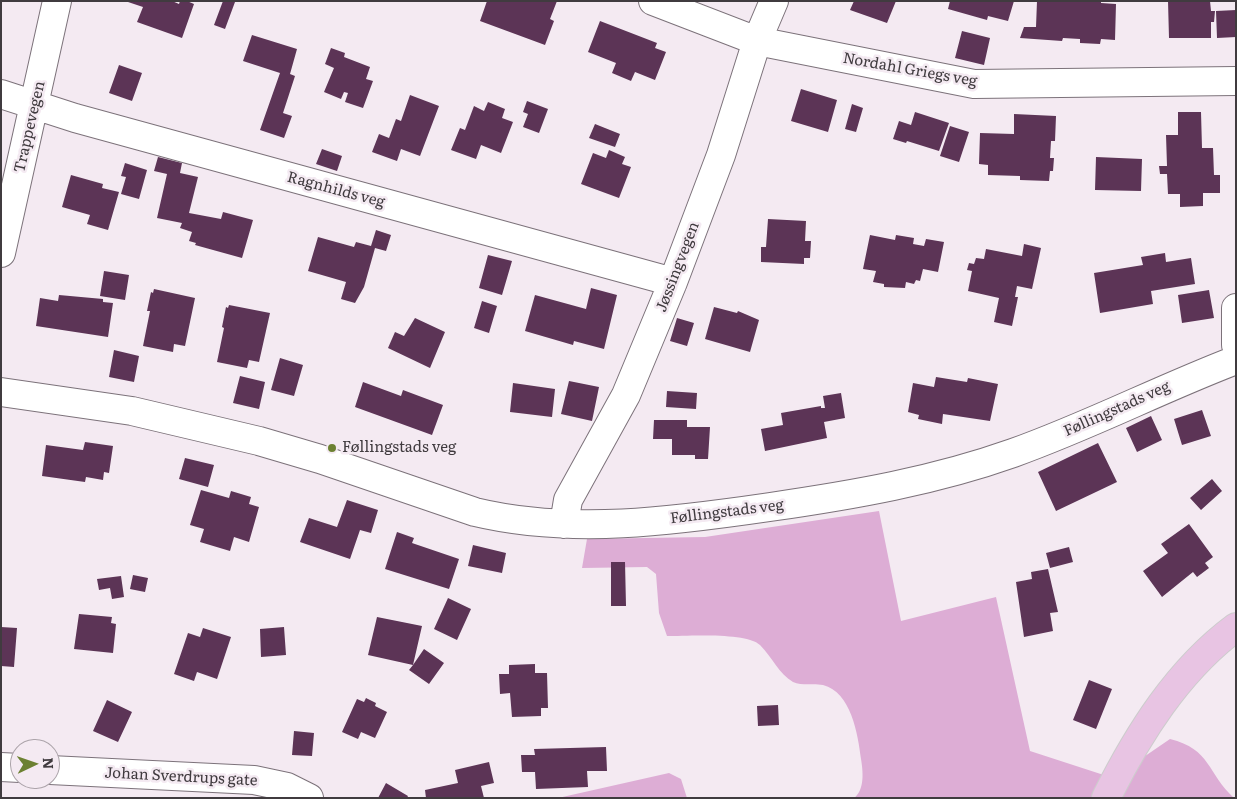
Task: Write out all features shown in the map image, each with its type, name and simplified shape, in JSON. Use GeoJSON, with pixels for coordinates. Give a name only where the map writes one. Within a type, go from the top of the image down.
{"type":"FeatureCollection","features":[{"type":"Feature","properties":{"kind":"main road"},"geometry":{"type":"LineString","coordinates":[[1106,798],[1122,766],[1172,688],[1211,646],[1236,627]]}},
{"type":"Feature","properties":{"kind":"street","name":"Trappevegen"},"geometry":{"type":"LineString","coordinates":[[1,253],[36,105],[57,1]]}},
{"type":"Feature","properties":{"kind":"street","name":"Nordahl Griegs veg"},"geometry":{"type":"LineString","coordinates":[[653,1],[758,41],[974,84],[1236,81]]}},
{"type":"Feature","properties":{"kind":"street","name":"Jøssingvegen"},"geometry":{"type":"LineString","coordinates":[[564,524],[568,500],[626,395],[672,282],[721,155],[758,41],[774,1]]}},
{"type":"Feature","properties":{"kind":"street","name":"Ragnhilds veg"},"geometry":{"type":"LineString","coordinates":[[1,94],[104,126],[672,282]]}},
{"type":"Feature","properties":{"kind":"street"},"geometry":{"type":"LineString","coordinates":[[1236,308],[1236,345]]}},
{"type":"Feature","properties":{"kind":"street","name":"Føllingstads veg"},"geometry":{"type":"LineString","coordinates":[[1,392],[132,411],[189,424],[320,459],[475,512],[502,518],[564,524],[714,515],[848,496],[918,481],[1014,453],[1175,383],[1236,360]]}},
{"type":"Feature","properties":{"kind":"street","name":"Johan Sverdrups gate"},"geometry":{"type":"LineString","coordinates":[[60,770],[254,780],[287,787],[309,798]]}},
{"type":"Feature","properties":{"kind":"shaded area"},"geometry":{"type":"Polygon","coordinates":[[[879,511],[901,621],[996,597],[1030,751],[1113,778],[1170,739],[1183,743],[1201,755],[1218,780],[1234,798],[854,798],[858,795],[862,785],[863,775],[858,738],[847,705],[833,689],[823,685],[800,684],[788,679],[760,645],[753,641],[730,636],[667,636],[659,613],[656,574],[647,567],[582,568],[587,539],[705,537],[879,511]]]}},
{"type":"Feature","properties":{"kind":"shaded area"},"geometry":{"type":"Polygon","coordinates":[[[669,773],[681,779],[687,798],[558,798],[669,773]]]}},
{"type":"Feature","properties":{"kind":"building"},"geometry":{"type":"Polygon","coordinates":[[[172,1],[179,4],[180,1],[187,1],[194,4],[182,38],[137,22],[143,7],[128,2],[172,1]]]}},
{"type":"Feature","properties":{"kind":"building"},"geometry":{"type":"Polygon","coordinates":[[[223,1],[235,2],[225,29],[214,25],[223,1]]]}},
{"type":"Feature","properties":{"kind":"building"},"geometry":{"type":"Polygon","coordinates":[[[487,1],[557,1],[550,19],[554,21],[545,45],[480,21],[487,1]]]}},
{"type":"Feature","properties":{"kind":"building"},"geometry":{"type":"Polygon","coordinates":[[[854,1],[896,1],[887,23],[850,10],[854,1]]]}},
{"type":"Feature","properties":{"kind":"building"},"geometry":{"type":"Polygon","coordinates":[[[950,1],[1014,1],[1008,21],[988,16],[987,20],[948,9],[950,1]]]}},
{"type":"Feature","properties":{"kind":"building"},"geometry":{"type":"Polygon","coordinates":[[[1037,1],[1101,1],[1101,3],[1116,4],[1115,40],[1101,39],[1100,44],[1080,43],[1080,39],[1063,38],[1062,41],[1020,38],[1024,27],[1036,27],[1037,1]]]}},
{"type":"Feature","properties":{"kind":"building"},"geometry":{"type":"Polygon","coordinates":[[[1168,1],[1210,1],[1211,11],[1215,11],[1214,22],[1211,22],[1211,38],[1169,38],[1168,1]]]}},
{"type":"Feature","properties":{"kind":"building"},"geometry":{"type":"Polygon","coordinates":[[[1236,10],[1236,37],[1217,38],[1216,11],[1236,10]]]}},
{"type":"Feature","properties":{"kind":"building"},"geometry":{"type":"Polygon","coordinates":[[[600,21],[657,43],[655,48],[666,52],[655,80],[635,72],[631,81],[612,73],[616,63],[588,52],[600,21]]]}},
{"type":"Feature","properties":{"kind":"building"},"geometry":{"type":"Polygon","coordinates":[[[962,31],[990,38],[984,65],[955,58],[962,31]]]}},
{"type":"Feature","properties":{"kind":"building"},"geometry":{"type":"Polygon","coordinates":[[[252,35],[297,49],[290,74],[295,76],[283,113],[292,116],[284,138],[260,130],[280,73],[243,61],[252,35]]]}},
{"type":"Feature","properties":{"kind":"building"},"geometry":{"type":"Polygon","coordinates":[[[331,48],[345,53],[344,57],[370,67],[366,79],[373,81],[363,108],[345,102],[348,93],[344,92],[341,99],[324,92],[334,68],[325,64],[331,48]]]}},
{"type":"Feature","properties":{"kind":"building"},"geometry":{"type":"Polygon","coordinates":[[[119,65],[142,73],[132,101],[109,93],[119,65]]]}},
{"type":"Feature","properties":{"kind":"building"},"geometry":{"type":"Polygon","coordinates":[[[801,89],[837,100],[828,132],[791,121],[801,89]]]}},
{"type":"Feature","properties":{"kind":"building"},"geometry":{"type":"Polygon","coordinates":[[[410,95],[439,106],[420,156],[401,149],[397,161],[372,152],[379,134],[389,138],[396,119],[401,121],[410,95]]]}},
{"type":"Feature","properties":{"kind":"building"},"geometry":{"type":"Polygon","coordinates":[[[527,101],[548,109],[539,133],[523,127],[528,114],[523,112],[527,101]]]}},
{"type":"Feature","properties":{"kind":"building"},"geometry":{"type":"Polygon","coordinates":[[[488,102],[505,109],[502,118],[513,122],[501,153],[481,145],[476,159],[451,150],[460,128],[465,130],[474,106],[484,111],[488,102]]]}},
{"type":"Feature","properties":{"kind":"building"},"geometry":{"type":"Polygon","coordinates":[[[852,104],[863,108],[856,132],[845,129],[852,104]]]}},
{"type":"Feature","properties":{"kind":"building"},"geometry":{"type":"Polygon","coordinates":[[[915,112],[949,123],[939,151],[907,141],[906,143],[893,139],[899,121],[911,125],[915,112]]]}},
{"type":"Feature","properties":{"kind":"building"},"geometry":{"type":"Polygon","coordinates":[[[1178,112],[1201,112],[1202,148],[1213,148],[1214,175],[1220,175],[1220,193],[1203,193],[1203,206],[1180,207],[1180,194],[1168,194],[1167,174],[1160,174],[1159,166],[1167,166],[1166,135],[1178,135],[1178,112]]]}},
{"type":"Feature","properties":{"kind":"building"},"geometry":{"type":"Polygon","coordinates":[[[1014,114],[1056,116],[1055,141],[1051,141],[1050,158],[1054,158],[1053,171],[1050,171],[1049,181],[1020,180],[1020,176],[988,175],[988,165],[979,164],[980,133],[1014,134],[1014,114]]]}},
{"type":"Feature","properties":{"kind":"building"},"geometry":{"type":"Polygon","coordinates":[[[595,124],[620,134],[615,147],[589,138],[595,124]]]}},
{"type":"Feature","properties":{"kind":"building"},"geometry":{"type":"Polygon","coordinates":[[[950,126],[969,132],[959,162],[940,156],[950,126]]]}},
{"type":"Feature","properties":{"kind":"building"},"geometry":{"type":"Polygon","coordinates":[[[322,149],[342,156],[337,171],[316,164],[322,149]]]}},
{"type":"Feature","properties":{"kind":"building"},"geometry":{"type":"Polygon","coordinates":[[[609,150],[625,157],[622,164],[631,167],[619,198],[581,184],[593,153],[606,158],[609,150]]]}},
{"type":"Feature","properties":{"kind":"building"},"geometry":{"type":"Polygon","coordinates":[[[158,157],[182,163],[180,173],[198,177],[189,213],[221,219],[223,212],[253,220],[242,258],[195,245],[196,243],[189,241],[192,232],[180,228],[182,223],[157,218],[167,174],[154,171],[158,157]]]}},
{"type":"Feature","properties":{"kind":"building"},"geometry":{"type":"Polygon","coordinates":[[[1096,157],[1142,159],[1141,191],[1095,190],[1096,157]]]}},
{"type":"Feature","properties":{"kind":"building"},"geometry":{"type":"Polygon","coordinates":[[[125,163],[147,170],[139,199],[121,194],[126,177],[121,176],[125,163]]]}},
{"type":"Feature","properties":{"kind":"building"},"geometry":{"type":"Polygon","coordinates":[[[71,175],[103,184],[102,188],[119,192],[108,230],[87,224],[90,215],[62,207],[71,175]]]}},
{"type":"Feature","properties":{"kind":"building"},"geometry":{"type":"Polygon","coordinates":[[[768,219],[806,221],[805,241],[811,241],[810,258],[804,258],[804,264],[761,262],[761,247],[766,247],[768,219]]]}},
{"type":"Feature","properties":{"kind":"building"},"geometry":{"type":"Polygon","coordinates":[[[376,230],[391,235],[386,251],[375,248],[364,287],[355,303],[341,299],[346,282],[308,271],[318,237],[354,247],[356,242],[371,246],[376,230]]]}},
{"type":"Feature","properties":{"kind":"building"},"geometry":{"type":"Polygon","coordinates":[[[870,235],[895,240],[896,235],[914,238],[913,244],[924,246],[926,239],[944,242],[938,272],[923,269],[920,281],[916,280],[914,284],[906,282],[905,288],[884,287],[884,284],[873,282],[876,271],[863,269],[870,235]]]}},
{"type":"Feature","properties":{"kind":"building"},"geometry":{"type":"Polygon","coordinates":[[[1024,244],[1041,248],[1032,289],[1017,286],[1015,297],[1018,297],[1012,326],[994,322],[999,298],[968,291],[972,271],[967,270],[969,263],[974,264],[976,258],[984,259],[986,249],[1022,256],[1024,244]]]}},
{"type":"Feature","properties":{"kind":"building"},"geometry":{"type":"Polygon","coordinates":[[[1165,253],[1166,262],[1191,258],[1195,284],[1151,291],[1153,304],[1100,313],[1094,273],[1143,265],[1141,257],[1165,253]]]}},
{"type":"Feature","properties":{"kind":"building"},"geometry":{"type":"Polygon","coordinates":[[[488,255],[512,261],[502,295],[479,288],[488,255]]]}},
{"type":"Feature","properties":{"kind":"building"},"geometry":{"type":"Polygon","coordinates":[[[104,271],[129,275],[125,300],[100,296],[104,271]]]}},
{"type":"Feature","properties":{"kind":"building"},"geometry":{"type":"Polygon","coordinates":[[[591,288],[617,295],[604,349],[574,341],[573,345],[525,331],[535,295],[586,309],[591,288]]]}},
{"type":"Feature","properties":{"kind":"building"},"geometry":{"type":"Polygon","coordinates":[[[154,289],[195,298],[185,346],[174,344],[173,352],[143,346],[150,311],[147,311],[151,292],[153,293],[154,289]]]}},
{"type":"Feature","properties":{"kind":"building"},"geometry":{"type":"Polygon","coordinates":[[[1209,290],[1214,318],[1182,323],[1178,295],[1209,290]]]}},
{"type":"Feature","properties":{"kind":"building"},"geometry":{"type":"Polygon","coordinates":[[[59,295],[103,299],[103,302],[113,303],[108,337],[36,326],[40,298],[58,301],[59,295]]]}},
{"type":"Feature","properties":{"kind":"building"},"geometry":{"type":"Polygon","coordinates":[[[482,301],[497,306],[489,333],[474,328],[482,301]]]}},
{"type":"Feature","properties":{"kind":"building"},"geometry":{"type":"Polygon","coordinates":[[[229,305],[270,313],[259,362],[249,360],[247,368],[217,362],[226,307],[228,308],[229,305]]]}},
{"type":"Feature","properties":{"kind":"building"},"geometry":{"type":"Polygon","coordinates":[[[714,307],[737,313],[738,311],[759,320],[750,352],[705,339],[714,307]]]}},
{"type":"Feature","properties":{"kind":"building"},"geometry":{"type":"Polygon","coordinates":[[[415,318],[445,332],[430,368],[388,348],[395,332],[404,336],[415,318]]]}},
{"type":"Feature","properties":{"kind":"building"},"geometry":{"type":"Polygon","coordinates":[[[677,318],[694,323],[687,346],[670,341],[677,318]]]}},
{"type":"Feature","properties":{"kind":"building"},"geometry":{"type":"Polygon","coordinates":[[[114,350],[139,356],[134,382],[109,377],[114,350]]]}},
{"type":"Feature","properties":{"kind":"building"},"geometry":{"type":"Polygon","coordinates":[[[280,358],[303,365],[294,396],[271,390],[280,358]]]}},
{"type":"Feature","properties":{"kind":"building"},"geometry":{"type":"Polygon","coordinates":[[[240,376],[265,382],[259,409],[233,403],[240,376]]]}},
{"type":"Feature","properties":{"kind":"building"},"geometry":{"type":"Polygon","coordinates":[[[936,377],[967,382],[968,378],[998,384],[990,421],[943,414],[942,424],[918,419],[919,415],[908,412],[913,383],[934,387],[936,377]]]}},
{"type":"Feature","properties":{"kind":"building"},"geometry":{"type":"Polygon","coordinates":[[[569,381],[599,387],[592,421],[561,414],[569,381]]]}},
{"type":"Feature","properties":{"kind":"building"},"geometry":{"type":"Polygon","coordinates":[[[363,382],[401,396],[403,390],[443,405],[432,435],[355,407],[363,382]]]}},
{"type":"Feature","properties":{"kind":"building"},"geometry":{"type":"Polygon","coordinates":[[[513,383],[555,389],[552,417],[510,412],[513,383]]]}},
{"type":"Feature","properties":{"kind":"building"},"geometry":{"type":"Polygon","coordinates":[[[667,391],[697,393],[696,409],[666,407],[667,391]]]}},
{"type":"Feature","properties":{"kind":"building"},"geometry":{"type":"Polygon","coordinates":[[[841,393],[845,418],[824,422],[827,438],[765,451],[761,429],[783,425],[781,413],[821,406],[821,408],[825,408],[823,396],[841,393]]]}},
{"type":"Feature","properties":{"kind":"building"},"geometry":{"type":"Polygon","coordinates":[[[1202,410],[1211,436],[1182,445],[1174,419],[1202,410]]]}},
{"type":"Feature","properties":{"kind":"building"},"geometry":{"type":"Polygon","coordinates":[[[1151,416],[1162,440],[1137,452],[1126,428],[1151,416]]]}},
{"type":"Feature","properties":{"kind":"building"},"geometry":{"type":"Polygon","coordinates":[[[654,420],[687,420],[687,427],[710,427],[708,459],[695,459],[695,455],[672,455],[672,439],[653,439],[654,420]]]}},
{"type":"Feature","properties":{"kind":"building"},"geometry":{"type":"Polygon","coordinates":[[[85,442],[113,446],[109,473],[104,472],[103,480],[86,477],[85,482],[42,476],[46,445],[83,450],[85,442]]]}},
{"type":"Feature","properties":{"kind":"building"},"geometry":{"type":"Polygon","coordinates":[[[1098,443],[1117,482],[1056,511],[1038,472],[1098,443]]]}},
{"type":"Feature","properties":{"kind":"building"},"geometry":{"type":"Polygon","coordinates":[[[185,458],[214,465],[208,487],[179,479],[185,458]]]}},
{"type":"Feature","properties":{"kind":"building"},"geometry":{"type":"Polygon","coordinates":[[[1212,479],[1222,491],[1201,510],[1190,498],[1212,479]]]}},
{"type":"Feature","properties":{"kind":"building"},"geometry":{"type":"Polygon","coordinates":[[[201,490],[229,498],[231,491],[251,497],[249,504],[259,507],[249,542],[234,537],[230,551],[200,542],[204,529],[190,525],[201,490]]]}},
{"type":"Feature","properties":{"kind":"building"},"geometry":{"type":"Polygon","coordinates":[[[347,500],[378,510],[371,533],[360,530],[350,559],[300,542],[309,518],[337,527],[347,500]]]}},
{"type":"Feature","properties":{"kind":"building"},"geometry":{"type":"Polygon","coordinates":[[[1189,524],[1213,557],[1205,563],[1209,568],[1197,577],[1193,572],[1162,597],[1143,571],[1168,553],[1161,544],[1189,524]]]}},
{"type":"Feature","properties":{"kind":"building"},"geometry":{"type":"Polygon","coordinates":[[[397,532],[414,538],[412,543],[459,559],[449,589],[385,569],[397,532]]]}},
{"type":"Feature","properties":{"kind":"building"},"geometry":{"type":"Polygon","coordinates":[[[473,545],[506,553],[502,573],[468,566],[473,545]]]}},
{"type":"Feature","properties":{"kind":"building"},"geometry":{"type":"Polygon","coordinates":[[[1069,547],[1073,562],[1050,568],[1046,553],[1069,547]]]}},
{"type":"Feature","properties":{"kind":"building"},"geometry":{"type":"Polygon","coordinates":[[[611,562],[625,562],[626,606],[611,606],[611,562]]]}},
{"type":"Feature","properties":{"kind":"building"},"geometry":{"type":"Polygon","coordinates":[[[1048,569],[1058,612],[1050,613],[1053,631],[1024,637],[1016,582],[1032,579],[1031,572],[1048,569]]]}},
{"type":"Feature","properties":{"kind":"building"},"geometry":{"type":"Polygon","coordinates":[[[133,575],[148,578],[145,592],[130,589],[133,575]]]}},
{"type":"Feature","properties":{"kind":"building"},"geometry":{"type":"Polygon","coordinates":[[[121,576],[124,597],[112,599],[110,588],[99,590],[97,579],[121,576]]]}},
{"type":"Feature","properties":{"kind":"building"},"geometry":{"type":"Polygon","coordinates":[[[448,598],[471,609],[457,640],[434,629],[448,598]]]}},
{"type":"Feature","properties":{"kind":"building"},"geometry":{"type":"Polygon","coordinates":[[[79,614],[112,617],[111,623],[116,624],[113,653],[74,649],[79,614]]]}},
{"type":"Feature","properties":{"kind":"building"},"geometry":{"type":"Polygon","coordinates":[[[377,617],[422,626],[413,665],[368,655],[377,617]]]}},
{"type":"Feature","properties":{"kind":"building"},"geometry":{"type":"Polygon","coordinates":[[[1,627],[17,628],[14,667],[1,666],[1,627]]]}},
{"type":"Feature","properties":{"kind":"building"},"geometry":{"type":"Polygon","coordinates":[[[284,627],[286,655],[261,657],[260,629],[284,627]]]}},
{"type":"Feature","properties":{"kind":"building"},"geometry":{"type":"Polygon","coordinates":[[[203,628],[231,637],[217,679],[197,672],[194,681],[174,674],[188,633],[200,637],[203,628]]]}},
{"type":"Feature","properties":{"kind":"building"},"geometry":{"type":"Polygon","coordinates":[[[424,649],[444,663],[429,684],[409,670],[424,649]]]}},
{"type":"Feature","properties":{"kind":"building"},"geometry":{"type":"Polygon","coordinates":[[[535,664],[535,673],[547,673],[548,708],[541,708],[541,716],[512,717],[510,693],[500,694],[499,674],[509,674],[509,665],[535,664]]]}},
{"type":"Feature","properties":{"kind":"building"},"geometry":{"type":"Polygon","coordinates":[[[1089,680],[1112,689],[1096,729],[1073,720],[1089,680]]]}},
{"type":"Feature","properties":{"kind":"building"},"geometry":{"type":"Polygon","coordinates":[[[366,698],[376,703],[375,706],[387,712],[375,738],[361,732],[358,739],[342,732],[357,699],[364,702],[366,698]]]}},
{"type":"Feature","properties":{"kind":"building"},"geometry":{"type":"Polygon","coordinates":[[[107,700],[132,712],[118,742],[93,731],[107,700]]]}},
{"type":"Feature","properties":{"kind":"building"},"geometry":{"type":"Polygon","coordinates":[[[778,705],[779,725],[758,726],[757,706],[778,705]]]}},
{"type":"Feature","properties":{"kind":"building"},"geometry":{"type":"Polygon","coordinates":[[[294,731],[314,733],[312,756],[292,755],[294,731]]]}},
{"type":"Feature","properties":{"kind":"building"},"geometry":{"type":"Polygon","coordinates":[[[606,747],[607,771],[587,771],[588,787],[536,789],[535,772],[522,772],[521,755],[535,755],[534,749],[606,747]]]}},
{"type":"Feature","properties":{"kind":"building"},"geometry":{"type":"Polygon","coordinates":[[[489,762],[494,783],[481,786],[484,798],[426,798],[425,790],[458,783],[455,770],[489,762]]]}},
{"type":"Feature","properties":{"kind":"building"},"geometry":{"type":"Polygon","coordinates":[[[386,783],[408,796],[407,798],[378,798],[386,783]]]}},
{"type":"Feature","properties":{"kind":"place","name":"Føllingstads veg"},"geometry":{"type":"Point","coordinates":[332,448]}}]}
